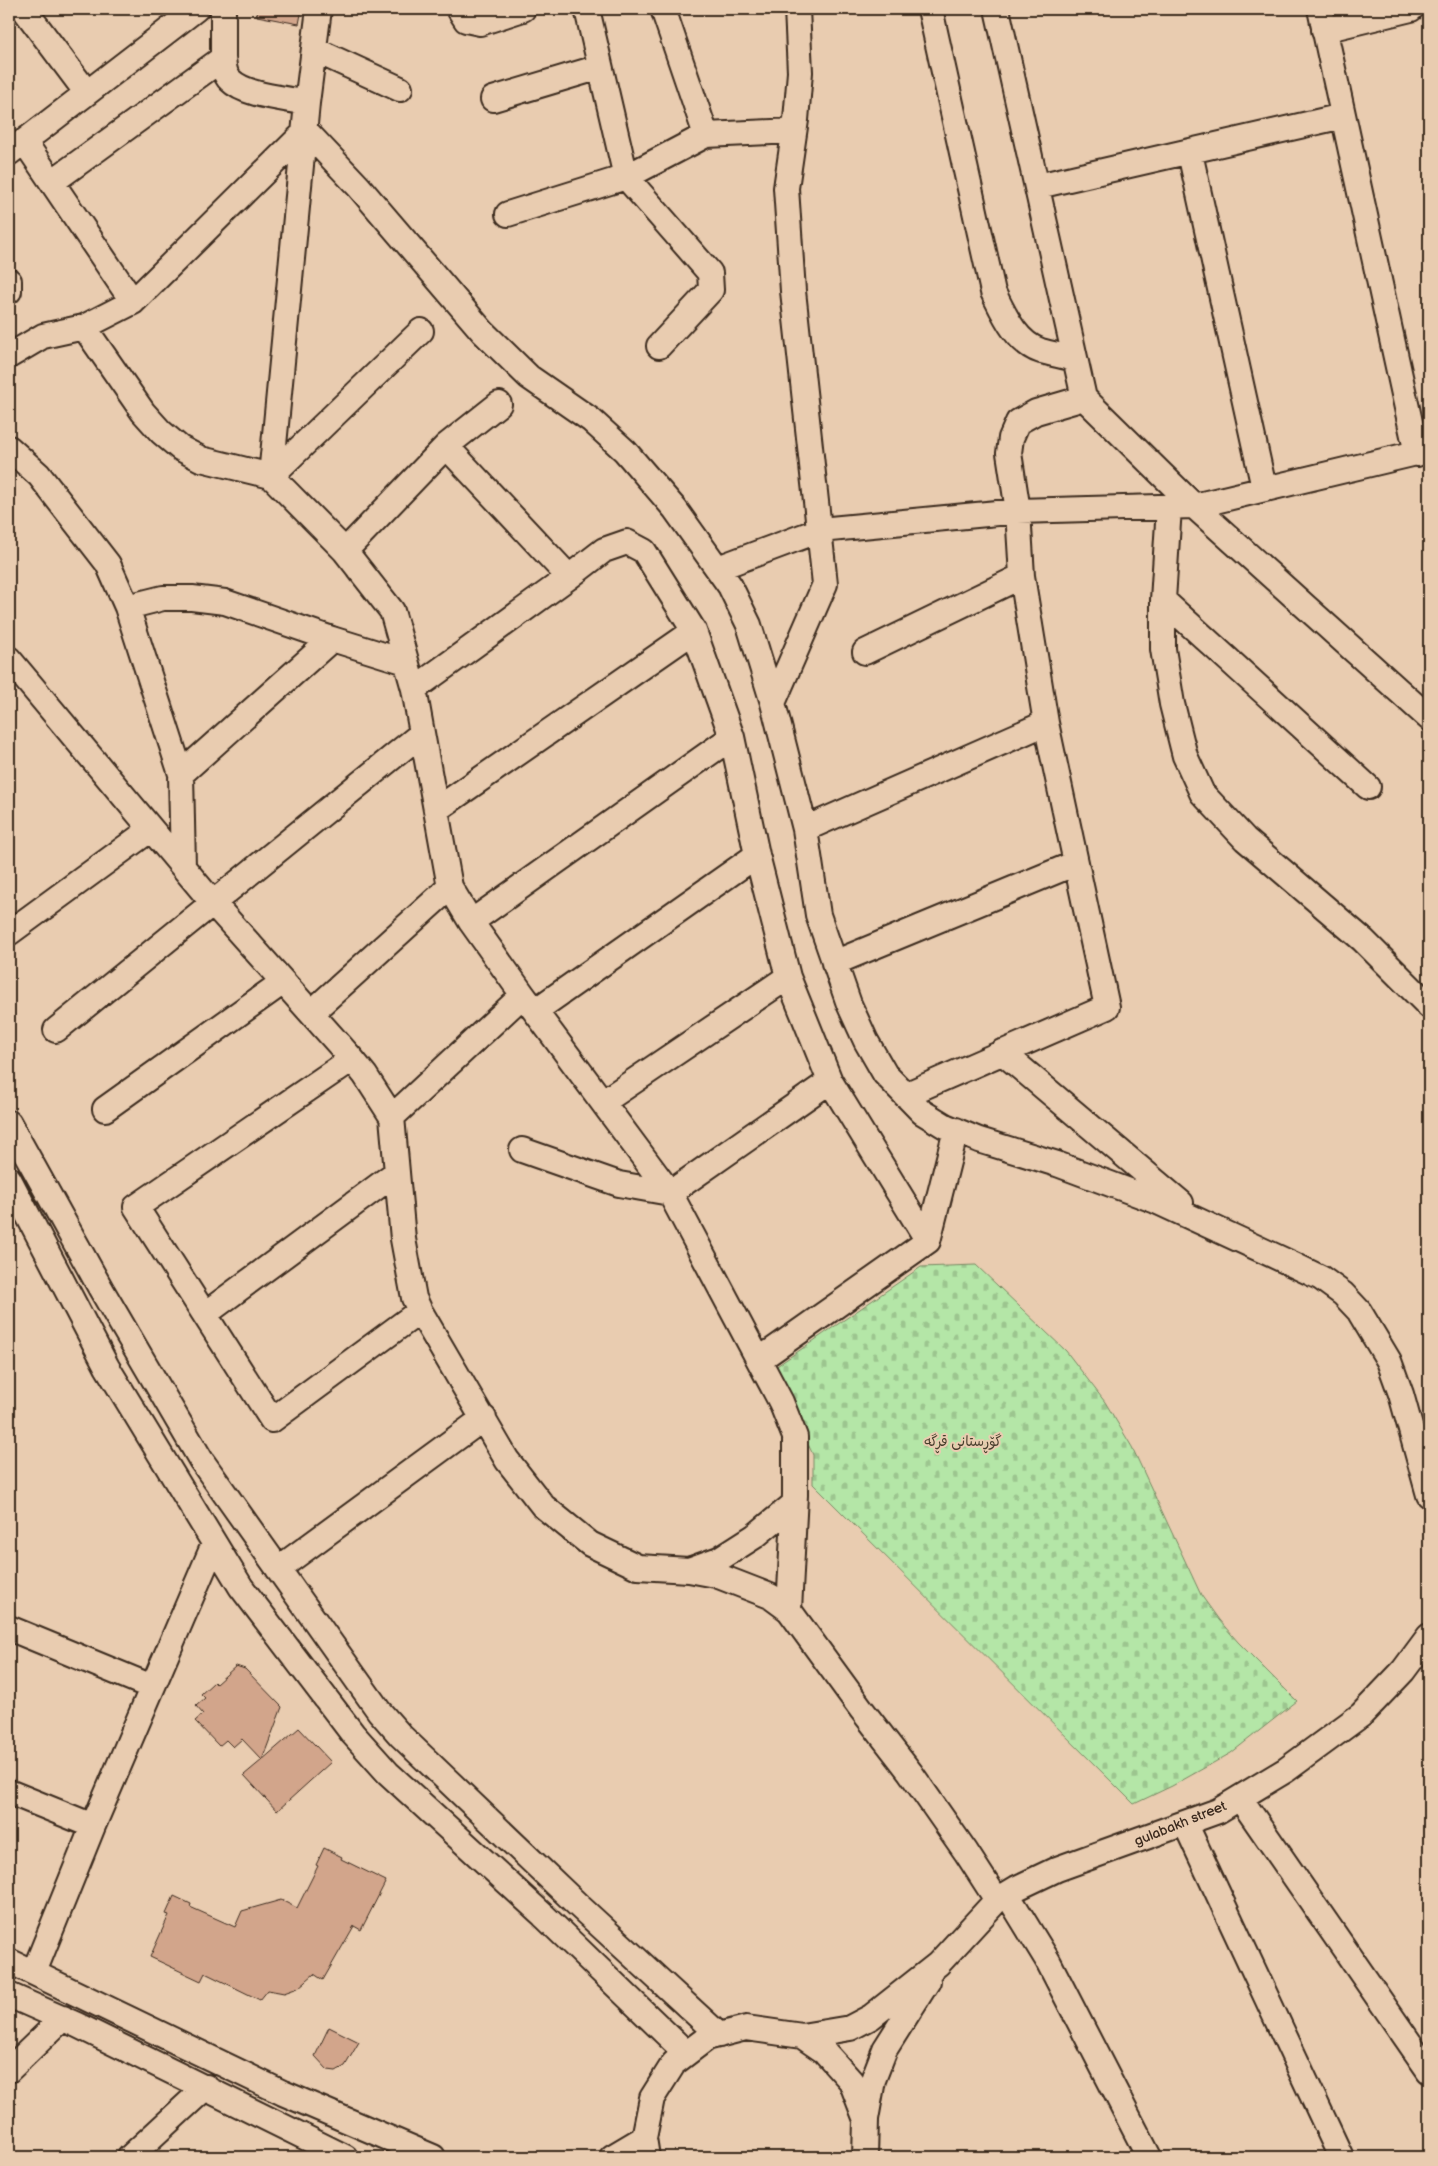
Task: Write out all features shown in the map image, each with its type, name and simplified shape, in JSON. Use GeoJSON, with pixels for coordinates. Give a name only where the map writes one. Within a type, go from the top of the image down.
{"type":"FeatureCollection","features":[{"type":"Feature","properties":{"kind":"street"},"geometry":{"type":"LineString","coordinates":[[24,9],[87,93]]}},
{"type":"Feature","properties":{"kind":"street"},"geometry":{"type":"LineString","coordinates":[[133,302],[52,182],[13,149],[196,9]]}},
{"type":"Feature","properties":{"kind":"street"},"geometry":{"type":"LineString","coordinates":[[223,9],[224,70],[229,79],[247,91],[307,103]]}},
{"type":"Feature","properties":{"kind":"street"},"geometry":{"type":"LineString","coordinates":[[270,476],[306,131],[307,103],[319,9]]}},
{"type":"Feature","properties":{"kind":"street"},"geometry":{"type":"LineString","coordinates":[[459,9],[466,20],[480,23],[523,9]]}},
{"type":"Feature","properties":{"kind":"street"},"geometry":{"type":"LineString","coordinates":[[587,9],[626,177],[710,273],[711,290],[660,346]]}},
{"type":"Feature","properties":{"kind":"street"},"geometry":{"type":"LineString","coordinates":[[663,9],[706,135]]}},
{"type":"Feature","properties":{"kind":"street"},"geometry":{"type":"LineString","coordinates":[[773,703],[825,584],[793,291],[786,188],[800,72],[798,9]]}},
{"type":"Feature","properties":{"kind":"street"},"geometry":{"type":"LineString","coordinates":[[930,9],[993,292],[1008,321],[1019,336],[1039,350],[1076,359]]}},
{"type":"Feature","properties":{"kind":"street"},"geometry":{"type":"LineString","coordinates":[[997,9],[1084,398],[1194,506],[1429,718]]}},
{"type":"Feature","properties":{"kind":"street"},"geometry":{"type":"LineString","coordinates":[[718,568],[820,530],[1018,510],[1194,506],[1423,452],[1343,116],[1322,19],[1411,9]]}},
{"type":"Feature","properties":{"kind":"street"},"geometry":{"type":"LineString","coordinates":[[315,50],[400,89]]}},
{"type":"Feature","properties":{"kind":"street"},"geometry":{"type":"LineString","coordinates":[[52,182],[223,58]]}},
{"type":"Feature","properties":{"kind":"street"},"geometry":{"type":"LineString","coordinates":[[493,99],[600,67]]}},
{"type":"Feature","properties":{"kind":"street"},"geometry":{"type":"LineString","coordinates":[[1038,186],[1190,153],[1343,116]]}},
{"type":"Feature","properties":{"kind":"street"},"geometry":{"type":"LineString","coordinates":[[9,356],[44,336],[84,327],[133,302],[306,131]]}},
{"type":"Feature","properties":{"kind":"street"},"geometry":{"type":"LineString","coordinates":[[306,131],[359,187],[483,332],[530,377],[591,420],[625,451],[675,509],[718,568],[743,610],[773,703],[806,829],[818,915],[849,1004],[884,1074],[922,1112],[945,1126],[1156,1201],[1321,1278],[1343,1294],[1360,1311],[1389,1360],[1401,1394],[1429,1496]]}},
{"type":"Feature","properties":{"kind":"street"},"geometry":{"type":"LineString","coordinates":[[508,214],[626,177],[706,135],[794,131]]}},
{"type":"Feature","properties":{"kind":"street"},"geometry":{"type":"LineString","coordinates":[[1190,153],[1264,488]]}},
{"type":"Feature","properties":{"kind":"street"},"geometry":{"type":"LineString","coordinates":[[9,282],[9,291]]}},
{"type":"Feature","properties":{"kind":"street"},"geometry":{"type":"LineString","coordinates":[[84,327],[143,412],[161,432],[180,448],[201,459],[270,476],[345,551],[392,611],[414,689],[450,887],[471,922],[529,1003],[670,1194],[781,1402],[795,1437],[789,1610]]}},
{"type":"Feature","properties":{"kind":"street"},"geometry":{"type":"LineString","coordinates":[[270,476],[421,331]]}},
{"type":"Feature","properties":{"kind":"street"},"geometry":{"type":"LineString","coordinates":[[905,1095],[1107,1007],[1046,723],[1022,576],[1018,510],[1009,453],[1011,438],[1018,422],[1036,412],[1084,398]]}},
{"type":"Feature","properties":{"kind":"street"},"geometry":{"type":"LineString","coordinates":[[345,551],[446,446],[499,404]]}},
{"type":"Feature","properties":{"kind":"street"},"geometry":{"type":"LineString","coordinates":[[446,446],[569,577]]}},
{"type":"Feature","properties":{"kind":"street"},"geometry":{"type":"LineString","coordinates":[[9,448],[39,475],[108,564],[127,607],[181,774],[183,867]]}},
{"type":"Feature","properties":{"kind":"street"},"geometry":{"type":"LineString","coordinates":[[1169,507],[1163,600],[1163,649],[1172,704],[1185,756],[1202,793],[1245,839],[1363,940],[1429,1006]]}},
{"type":"Feature","properties":{"kind":"street"},"geometry":{"type":"LineString","coordinates":[[414,689],[604,550],[627,542],[644,551],[694,632],[732,737],[757,855],[788,978],[830,1081],[928,1241]]}},
{"type":"Feature","properties":{"kind":"street"},"geometry":{"type":"LineString","coordinates":[[865,652],[1022,576]]}},
{"type":"Feature","properties":{"kind":"street"},"geometry":{"type":"LineString","coordinates":[[127,607],[163,598],[192,598],[225,602],[406,662]]}},
{"type":"Feature","properties":{"kind":"street"},"geometry":{"type":"LineString","coordinates":[[1163,600],[1368,787]]}},
{"type":"Feature","properties":{"kind":"street"},"geometry":{"type":"LineString","coordinates":[[436,810],[694,632]]}},
{"type":"Feature","properties":{"kind":"street"},"geometry":{"type":"LineString","coordinates":[[181,774],[332,639]]}},
{"type":"Feature","properties":{"kind":"street"},"geometry":{"type":"LineString","coordinates":[[13,673],[150,828],[213,903],[312,1012],[365,1075],[392,1117],[403,1238],[414,1298],[507,1460],[543,1506],[590,1544],[638,1567],[689,1570],[716,1576],[770,1596],[789,1610],[1048,1961],[1149,2157]]}},
{"type":"Feature","properties":{"kind":"street"},"geometry":{"type":"LineString","coordinates":[[806,829],[1046,723]]}},
{"type":"Feature","properties":{"kind":"street"},"geometry":{"type":"LineString","coordinates":[[56,1030],[421,734]]}},
{"type":"Feature","properties":{"kind":"street"},"geometry":{"type":"LineString","coordinates":[[471,922],[732,737]]}},
{"type":"Feature","properties":{"kind":"street"},"geometry":{"type":"LineString","coordinates":[[9,933],[150,828]]}},
{"type":"Feature","properties":{"kind":"street"},"geometry":{"type":"LineString","coordinates":[[392,1117],[529,1003],[757,855]]}},
{"type":"Feature","properties":{"kind":"street"},"geometry":{"type":"LineString","coordinates":[[834,963],[1076,863]]}},
{"type":"Feature","properties":{"kind":"street"},"geometry":{"type":"LineString","coordinates":[[312,1012],[450,887]]}},
{"type":"Feature","properties":{"kind":"street"},"geometry":{"type":"LineString","coordinates":[[603,1102],[788,978]]}},
{"type":"Feature","properties":{"kind":"street"},"geometry":{"type":"LineString","coordinates":[[105,1109],[283,982]]}},
{"type":"Feature","properties":{"kind":"street"},"geometry":{"type":"LineString","coordinates":[[1002,1052],[1205,1224]]}},
{"type":"Feature","properties":{"kind":"street"},"geometry":{"type":"LineString","coordinates":[[352,1059],[136,1207],[272,1420],[420,1311]]}},
{"type":"Feature","properties":{"kind":"street"},"geometry":{"type":"LineString","coordinates":[[522,1150],[619,1184],[670,1194],[830,1081]]}},
{"type":"Feature","properties":{"kind":"street"},"geometry":{"type":"LineString","coordinates":[[9,1123],[177,1421],[201,1460],[379,1711],[401,1736],[580,1907],[719,2035]]}},
{"type":"Feature","properties":{"kind":"street"},"geometry":{"type":"LineString","coordinates":[[759,1360],[928,1241],[956,1130]]}},
{"type":"Feature","properties":{"kind":"street"},"geometry":{"type":"LineString","coordinates":[[205,1314],[397,1172]]}},
{"type":"Feature","properties":{"kind":"street"},"geometry":{"type":"LineString","coordinates":[[9,1179],[107,1367],[214,1544],[246,1595],[353,1734],[388,1773],[543,1915],[686,2053]]}},
{"type":"Feature","properties":{"kind":"street"},"geometry":{"type":"LineString","coordinates":[[278,1569],[484,1418]]}},
{"type":"Feature","properties":{"kind":"street"},"geometry":{"type":"LineString","coordinates":[[689,1570],[720,1559],[755,1536],[794,1504]]}},
{"type":"Feature","properties":{"kind":"street"},"geometry":{"type":"LineString","coordinates":[[34,1972],[93,1826],[214,1544]]}},
{"type":"Feature","properties":{"kind":"street"},"geometry":{"type":"LineString","coordinates":[[9,1628],[152,1687]]}},
{"type":"Feature","properties":{"kind":"street","name":"gulabakh street"},"geometry":{"type":"LineString","coordinates":[[802,2036],[850,2028],[871,2018],[938,1964],[1002,1897],[1057,1869],[1218,1811],[1286,1770],[1361,1715],[1403,1671],[1429,1636]]}},
{"type":"Feature","properties":{"kind":"street"},"geometry":{"type":"LineString","coordinates":[[9,1792],[93,1826]]}},
{"type":"Feature","properties":{"kind":"street"},"geometry":{"type":"LineString","coordinates":[[1240,1798],[1429,2071]]}},
{"type":"Feature","properties":{"kind":"street"},"geometry":{"type":"LineString","coordinates":[[1185,1823],[1341,2157]]}},
{"type":"Feature","properties":{"kind":"street"},"geometry":{"type":"LineString","coordinates":[[9,1961],[283,2093],[433,2157]]}},
{"type":"Feature","properties":{"kind":"street","name":"gulabakh street"},"geometry":{"type":"LineString","coordinates":[[866,2120],[873,2080],[885,2050],[938,1964]]}},
{"type":"Feature","properties":{"kind":"street"},"geometry":{"type":"LineString","coordinates":[[9,1995],[63,2018],[206,2087],[340,2156]]}},
{"type":"Feature","properties":{"kind":"street"},"geometry":{"type":"LineString","coordinates":[[9,2070],[63,2018]]}},
{"type":"Feature","properties":{"kind":"street"},"geometry":{"type":"LineString","coordinates":[[612,2157],[646,2148],[652,2098],[674,2063],[707,2038],[746,2028],[802,2036],[824,2051],[851,2081],[866,2120],[865,2157]]}},
{"type":"Feature","properties":{"kind":"street"},"geometry":{"type":"LineString","coordinates":[[130,2157],[206,2087]]}},
{"type":"Feature","properties":{"kind":"green space","name":"گۆڕستانی قڕگە"},"geometry":{"type":"Polygon","coordinates":[[[976,1265],[1066,1351],[1105,1402],[1132,1447],[1201,1595],[1238,1642],[1297,1701],[1231,1753],[1172,1786],[1134,1804],[813,1484],[813,1455],[774,1368],[921,1267],[976,1265]]]}},
{"type":"Feature","properties":{"kind":"building"},"geometry":{"type":"Polygon","coordinates":[[[258,9],[302,9],[299,24],[257,16],[258,9]]]}},
{"type":"Feature","properties":{"kind":"building"},"geometry":{"type":"Polygon","coordinates":[[[236,1666],[245,1669],[282,1707],[262,1760],[242,1739],[233,1747],[226,1740],[219,1746],[195,1721],[203,1714],[196,1706],[205,1698],[201,1694],[214,1682],[216,1684],[236,1666]]]}},
{"type":"Feature","properties":{"kind":"building"},"geometry":{"type":"Polygon","coordinates":[[[299,1728],[331,1762],[277,1811],[244,1775],[299,1728]]]}},
{"type":"Feature","properties":{"kind":"building"},"geometry":{"type":"Polygon","coordinates":[[[324,1848],[342,1857],[341,1859],[386,1881],[361,1930],[354,1926],[323,1980],[314,1974],[298,1988],[284,1993],[268,1990],[260,2000],[205,1973],[201,1981],[150,1957],[169,1915],[166,1914],[174,1896],[191,1904],[190,1907],[235,1927],[242,1911],[281,1900],[297,1908],[318,1866],[316,1865],[324,1848]]]}},
{"type":"Feature","properties":{"kind":"building"},"geometry":{"type":"Polygon","coordinates":[[[329,2027],[359,2042],[345,2066],[336,2071],[328,2070],[315,2056],[329,2027]]]}}]}
